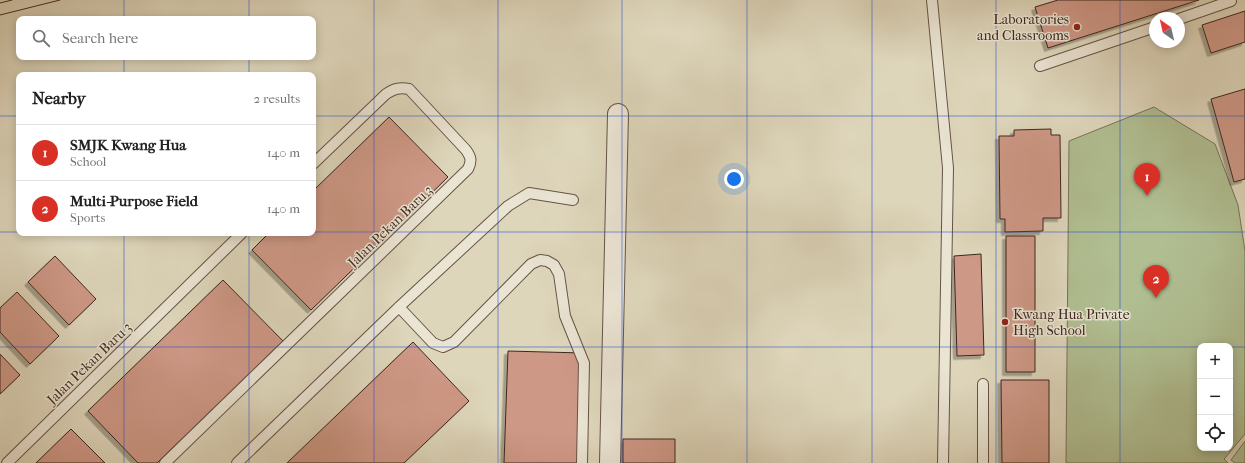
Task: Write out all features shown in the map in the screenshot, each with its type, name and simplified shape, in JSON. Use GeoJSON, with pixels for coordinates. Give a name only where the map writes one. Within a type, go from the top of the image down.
{"type":"FeatureCollection","features":[{"type":"Feature","properties":{"kind":"street"},"geometry":{"type":"LineString","coordinates":[[610,463],[618,114]]}},
{"type":"Feature","properties":{"kind":"lane"},"geometry":{"type":"LineString","coordinates":[[932,0],[948,168],[943,463]]}},
{"type":"Feature","properties":{"kind":"lane"},"geometry":{"type":"LineString","coordinates":[[1185,16],[1231,1]]}},
{"type":"Feature","properties":{"kind":"lane"},"geometry":{"type":"LineString","coordinates":[[1040,66],[1149,29]]}},
{"type":"Feature","properties":{"kind":"lane","name":"Jalan Pekan Baru 3"},"geometry":{"type":"LineString","coordinates":[[165,463],[462,175],[471,163],[470,157],[466,150],[409,89],[401,88],[394,89],[386,94],[316,161]]}},
{"type":"Feature","properties":{"kind":"lane"},"geometry":{"type":"LineString","coordinates":[[237,463],[399,307],[508,206],[529,193],[573,200]]}},
{"type":"Feature","properties":{"kind":"lane","name":"Jalan Pekan Baru 3"},"geometry":{"type":"LineString","coordinates":[[7,463],[239,236]]}},
{"type":"Feature","properties":{"kind":"lane"},"geometry":{"type":"LineString","coordinates":[[399,307],[433,343],[443,347],[454,342],[531,264],[540,260],[547,261],[554,265],[559,274],[565,316],[584,363],[582,463]]}},
{"type":"Feature","properties":{"kind":"lane"},"geometry":{"type":"LineString","coordinates":[[983,384],[983,463]]}},
{"type":"Feature","properties":{"kind":"green space"},"geometry":{"type":"Polygon","coordinates":[[[1154,107],[1215,144],[1238,205],[1245,251],[1245,434],[1233,448],[1233,343],[1197,343],[1197,451],[1231,451],[1224,459],[1228,463],[1066,463],[1069,141],[1154,107]]]}},
{"type":"Feature","properties":{"kind":"green space"},"geometry":{"type":"Polygon","coordinates":[[[1245,441],[1245,463],[1235,463],[1231,460],[1245,441]]]}},
{"type":"Feature","properties":{"kind":"building","name":"Laboratories and Classrooms"},"geometry":{"type":"Polygon","coordinates":[[[1058,0],[1199,0],[1161,12],[1149,12],[1149,16],[1048,48],[1035,7],[1058,0]]]}},
{"type":"Feature","properties":{"kind":"building"},"geometry":{"type":"Polygon","coordinates":[[[1245,11],[1245,42],[1211,53],[1202,25],[1245,11]]]}},
{"type":"Feature","properties":{"kind":"building"},"geometry":{"type":"Polygon","coordinates":[[[1245,89],[1245,179],[1234,182],[1211,99],[1245,89]]]}},
{"type":"Feature","properties":{"kind":"building"},"geometry":{"type":"Polygon","coordinates":[[[389,117],[448,177],[311,310],[252,250],[266,236],[316,236],[316,188],[389,117]]]}},
{"type":"Feature","properties":{"kind":"building"},"geometry":{"type":"Polygon","coordinates":[[[1051,129],[1051,135],[1060,135],[1061,218],[1043,218],[1043,231],[1005,232],[1005,219],[1000,219],[999,136],[1014,136],[1014,130],[1051,129]]]}},
{"type":"Feature","properties":{"kind":"building"},"geometry":{"type":"Polygon","coordinates":[[[1006,236],[1035,236],[1035,372],[1006,372],[1006,236]]]}},
{"type":"Feature","properties":{"kind":"building"},"geometry":{"type":"Polygon","coordinates":[[[981,254],[984,355],[957,356],[954,256],[981,254]]]}},
{"type":"Feature","properties":{"kind":"building"},"geometry":{"type":"Polygon","coordinates":[[[55,256],[96,299],[69,325],[28,282],[55,256]]]}},
{"type":"Feature","properties":{"kind":"building"},"geometry":{"type":"Polygon","coordinates":[[[223,280],[283,341],[157,463],[138,463],[88,411],[223,280]]]}},
{"type":"Feature","properties":{"kind":"building"},"geometry":{"type":"Polygon","coordinates":[[[17,292],[59,336],[30,364],[0,332],[0,308],[17,292]]]}},
{"type":"Feature","properties":{"kind":"building"},"geometry":{"type":"Polygon","coordinates":[[[413,342],[469,401],[404,463],[287,463],[413,342]]]}},
{"type":"Feature","properties":{"kind":"building"},"geometry":{"type":"Polygon","coordinates":[[[508,351],[583,353],[579,463],[504,463],[508,351]]]}},
{"type":"Feature","properties":{"kind":"building"},"geometry":{"type":"Polygon","coordinates":[[[0,354],[20,375],[0,394],[0,354]]]}},
{"type":"Feature","properties":{"kind":"building"},"geometry":{"type":"Polygon","coordinates":[[[1001,380],[1049,380],[1049,463],[1002,463],[1001,380]]]}},
{"type":"Feature","properties":{"kind":"building"},"geometry":{"type":"Polygon","coordinates":[[[71,429],[105,463],[36,463],[71,429]]]}},
{"type":"Feature","properties":{"kind":"building"},"geometry":{"type":"Polygon","coordinates":[[[623,439],[675,439],[675,463],[623,463],[623,439]]]}},
{"type":"Feature","properties":{"kind":"tram line"},"geometry":{"type":"LineString","coordinates":[[0,3],[12,0]]}},
{"type":"Feature","properties":{"kind":"tram line"},"geometry":{"type":"LineString","coordinates":[[0,15],[60,0]]}},
{"type":"Feature","properties":{"kind":"place","name":"Laboratories and Classrooms"},"geometry":{"type":"Point","coordinates":[1077,27]}},
{"type":"Feature","properties":{"kind":"place","name":"SMJK Kwang Hua"},"geometry":{"type":"Point","coordinates":[1147,196]}},
{"type":"Feature","properties":{"kind":"place","name":"Multi-Purpose Field"},"geometry":{"type":"Point","coordinates":[1156,298]}},
{"type":"Feature","properties":{"kind":"place","name":"Kwang Hua Private High School"},"geometry":{"type":"Point","coordinates":[1005,322]}}]}
